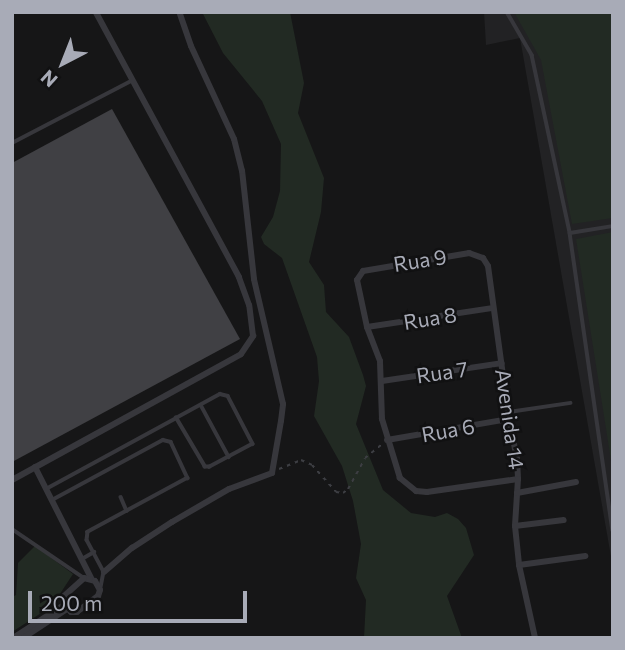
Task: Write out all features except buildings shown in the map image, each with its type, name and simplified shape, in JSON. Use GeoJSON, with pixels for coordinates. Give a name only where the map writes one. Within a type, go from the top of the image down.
{"type":"FeatureCollection","features":[{"type":"Feature","properties":{"kind":"street"},"geometry":{"type":"LineString","coordinates":[[12,480],[241,354],[253,335],[249,305],[239,276],[96,12]]}},
{"type":"Feature","properties":{"kind":"street"},"geometry":{"type":"LineString","coordinates":[[104,572],[132,548],[172,522],[229,489],[272,472],[283,404],[254,279],[242,171],[233,139],[191,46],[180,12]]}},
{"type":"Feature","properties":{"kind":"street","name":"Rua 9"},"geometry":{"type":"LineString","coordinates":[[367,327],[357,280],[363,271],[371,267],[469,253]]}},
{"type":"Feature","properties":{"kind":"street","name":"Avenida 14"},"geometry":{"type":"LineString","coordinates":[[469,253],[483,258],[488,265],[492,308],[519,479],[515,526],[519,565],[535,638]]}},
{"type":"Feature","properties":{"kind":"street","name":"Rua 8"},"geometry":{"type":"LineString","coordinates":[[367,327],[492,308]]}},
{"type":"Feature","properties":{"kind":"street"},"geometry":{"type":"LineString","coordinates":[[367,327],[380,361],[380,401],[387,440],[400,478],[416,491],[427,492],[519,479]]}},
{"type":"Feature","properties":{"kind":"street","name":"Rua 7"},"geometry":{"type":"LineString","coordinates":[[382,381],[502,363]]}},
{"type":"Feature","properties":{"kind":"street","name":"Rua 6"},"geometry":{"type":"LineString","coordinates":[[387,440],[508,416]]}},
{"type":"Feature","properties":{"kind":"street"},"geometry":{"type":"LineString","coordinates":[[35,467],[82,559],[88,578],[100,590],[95,600],[77,612],[65,607]]}},
{"type":"Feature","properties":{"kind":"street"},"geometry":{"type":"LineString","coordinates":[[517,493],[576,482]]}},
{"type":"Feature","properties":{"kind":"street"},"geometry":{"type":"LineString","coordinates":[[515,526],[564,520]]}},
{"type":"Feature","properties":{"kind":"street"},"geometry":{"type":"LineString","coordinates":[[519,565],[585,556]]}},
{"type":"Feature","properties":{"kind":"street"},"geometry":{"type":"LineString","coordinates":[[65,607],[63,597],[68,589],[88,578]]}},
{"type":"Feature","properties":{"kind":"street"},"geometry":{"type":"LineString","coordinates":[[13,638],[65,607]]}},
{"type":"Feature","properties":{"kind":"street"},"geometry":{"type":"LineString","coordinates":[[23,638],[65,607]]}},
{"type":"Feature","properties":{"kind":"lane"},"geometry":{"type":"LineString","coordinates":[[507,12],[532,55],[570,233],[613,530]]}},
{"type":"Feature","properties":{"kind":"lane"},"geometry":{"type":"LineString","coordinates":[[12,143],[133,80]]}},
{"type":"Feature","properties":{"kind":"lane"},"geometry":{"type":"LineString","coordinates":[[570,233],[613,226]]}},
{"type":"Feature","properties":{"kind":"lane"},"geometry":{"type":"LineString","coordinates":[[46,489],[176,418],[201,405],[220,394],[228,396],[253,440],[250,447],[205,467],[176,418]]}},
{"type":"Feature","properties":{"kind":"lane"},"geometry":{"type":"LineString","coordinates":[[508,416],[569,403]]}},
{"type":"Feature","properties":{"kind":"lane"},"geometry":{"type":"LineString","coordinates":[[201,405],[229,457]]}},
{"type":"Feature","properties":{"kind":"lane"},"geometry":{"type":"LineString","coordinates":[[52,500],[169,440],[188,478],[88,532],[87,540],[104,572],[100,590]]}},
{"type":"Feature","properties":{"kind":"lane"},"geometry":{"type":"LineString","coordinates":[[121,497],[127,511]]}},
{"type":"Feature","properties":{"kind":"lane"},"geometry":{"type":"LineString","coordinates":[[12,529],[88,578]]}},
{"type":"Feature","properties":{"kind":"lane"},"geometry":{"type":"LineString","coordinates":[[82,559],[94,552]]}},
{"type":"Feature","properties":{"kind":"path"},"geometry":{"type":"LineString","coordinates":[[272,472],[301,460],[312,465],[336,492],[343,493],[365,458],[387,440]]}},
{"type":"Feature","properties":{"kind":"shaded area"},"geometry":{"type":"Polygon","coordinates":[[[202,12],[290,12],[304,83],[298,113],[324,178],[321,212],[309,262],[324,285],[326,312],[349,337],[363,375],[366,386],[356,424],[383,490],[411,513],[435,517],[447,513],[458,519],[466,528],[474,555],[447,596],[462,638],[364,638],[366,600],[356,578],[361,544],[353,501],[342,466],[314,416],[319,381],[317,357],[282,258],[264,244],[261,237],[273,217],[280,191],[281,144],[262,101],[223,53],[202,12]]]}},
{"type":"Feature","properties":{"kind":"shaded area"},"geometry":{"type":"Polygon","coordinates":[[[484,12],[613,12],[613,568],[520,38],[486,45],[484,12]]]}},
{"type":"Feature","properties":{"kind":"shaded area"},"geometry":{"type":"Polygon","coordinates":[[[514,12],[613,12],[613,218],[572,224],[541,60],[514,12]]]}},
{"type":"Feature","properties":{"kind":"shaded area"},"geometry":{"type":"Polygon","coordinates":[[[613,232],[613,473],[576,239],[613,232]]]}},
{"type":"Feature","properties":{"kind":"shaded area"},"geometry":{"type":"Polygon","coordinates":[[[35,546],[73,574],[52,606],[12,632],[12,597],[16,595],[18,563],[35,546]]]}}]}
